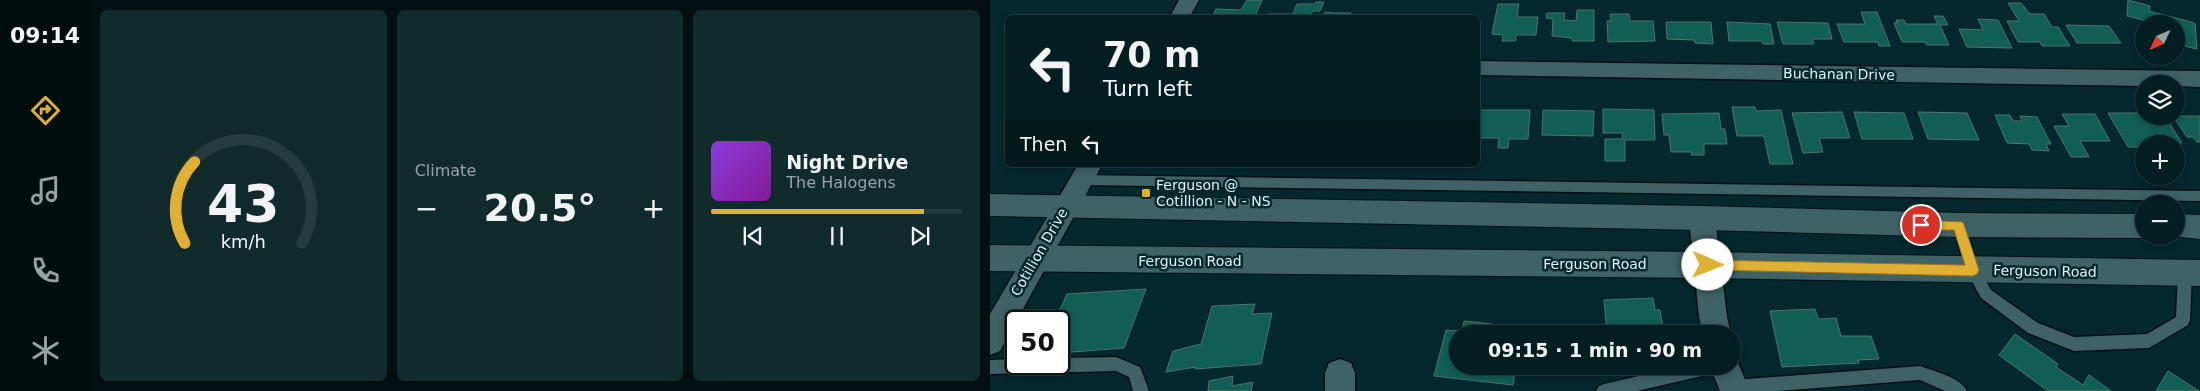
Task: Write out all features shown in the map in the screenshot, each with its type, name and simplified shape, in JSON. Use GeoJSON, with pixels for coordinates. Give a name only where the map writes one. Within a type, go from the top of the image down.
{"type":"FeatureCollection","features":[{"type":"Feature","properties":{"kind":"main road"},"geometry":{"type":"LineString","coordinates":[[990,205],[1702,218],[1959,225],[2135,226]]}},
{"type":"Feature","properties":{"kind":"main road"},"geometry":{"type":"LineString","coordinates":[[2185,226],[2200,227]]}},
{"type":"Feature","properties":{"kind":"main road","name":"Ferguson Road"},"geometry":{"type":"LineString","coordinates":[[990,258],[1708,265],[2192,273]]}},
{"type":"Feature","properties":{"kind":"street"},"geometry":{"type":"LineString","coordinates":[[1181,15],[1189,0]]}},
{"type":"Feature","properties":{"kind":"street","name":"Buchanan Drive"},"geometry":{"type":"LineString","coordinates":[[1480,68],[2200,79]]}},
{"type":"Feature","properties":{"kind":"street","name":"Cotillion Drive"},"geometry":{"type":"LineString","coordinates":[[990,341],[1086,172]]}},
{"type":"Feature","properties":{"kind":"street"},"geometry":{"type":"LineString","coordinates":[[1702,218],[1715,325]]}},
{"type":"Feature","properties":{"kind":"lane"},"geometry":{"type":"LineString","coordinates":[[1086,172],[2200,196]]}},
{"type":"Feature","properties":{"kind":"lane"},"geometry":{"type":"LineString","coordinates":[[1959,225],[1973,270],[1986,294],[2033,328],[2074,344],[2150,341],[2183,320],[2192,273]]}},
{"type":"Feature","properties":{"kind":"lane"},"geometry":{"type":"LineString","coordinates":[[990,367],[1116,364],[1135,372],[1142,391]]}},
{"type":"Feature","properties":{"kind":"lane"},"geometry":{"type":"LineString","coordinates":[[1604,391],[1727,378],[1920,373],[1959,391]]}},
{"type":"Feature","properties":{"kind":"building"},"geometry":{"type":"Polygon","coordinates":[[[1247,0],[1262,0],[1255,15],[1213,15],[1216,9],[1241,10],[1247,0]]]}},
{"type":"Feature","properties":{"kind":"building"},"geometry":{"type":"Polygon","coordinates":[[[2128,0],[2150,6],[2149,11],[2164,15],[2135,15],[2135,18],[2127,16],[2128,0]]]}},
{"type":"Feature","properties":{"kind":"building"},"geometry":{"type":"Polygon","coordinates":[[[1316,2],[1324,2],[1320,11],[1313,11],[1310,15],[1268,15],[1293,14],[1297,4],[1315,4],[1316,2]]]}},
{"type":"Feature","properties":{"kind":"building"},"geometry":{"type":"Polygon","coordinates":[[[2008,3],[2021,3],[2030,14],[2044,14],[2052,27],[2058,27],[2070,46],[2042,46],[2040,42],[2018,42],[2007,21],[2019,21],[2008,3]]]}},
{"type":"Feature","properties":{"kind":"building"},"geometry":{"type":"Polygon","coordinates":[[[1498,4],[1519,4],[1517,17],[1538,17],[1536,35],[1516,35],[1515,41],[1502,41],[1503,35],[1492,34],[1498,4]]]}},
{"type":"Feature","properties":{"kind":"building"},"geometry":{"type":"Polygon","coordinates":[[[1577,10],[1594,10],[1594,41],[1572,41],[1572,38],[1552,36],[1553,19],[1546,18],[1547,13],[1565,13],[1564,20],[1576,21],[1577,10]]]}},
{"type":"Feature","properties":{"kind":"building"},"geometry":{"type":"Polygon","coordinates":[[[1325,12],[1351,13],[1350,15],[1324,15],[1325,12]]]}},
{"type":"Feature","properties":{"kind":"building"},"geometry":{"type":"Polygon","coordinates":[[[1861,12],[1877,12],[1890,46],[1879,46],[1878,42],[1844,42],[1837,24],[1865,24],[1861,12]]]}},
{"type":"Feature","properties":{"kind":"building"},"geometry":{"type":"Polygon","coordinates":[[[1610,14],[1629,14],[1630,21],[1653,21],[1655,41],[1608,42],[1607,21],[1611,21],[1610,14]]]}},
{"type":"Feature","properties":{"kind":"building"},"geometry":{"type":"Polygon","coordinates":[[[1934,16],[1943,16],[1948,25],[1940,25],[1949,45],[1902,42],[1894,23],[1897,23],[1896,20],[1904,20],[1906,24],[1938,24],[1934,16]]]}},
{"type":"Feature","properties":{"kind":"building"},"geometry":{"type":"Polygon","coordinates":[[[1978,19],[1998,20],[2012,48],[1967,47],[1959,29],[1983,30],[1978,19]]]}},
{"type":"Feature","properties":{"kind":"building"},"geometry":{"type":"Polygon","coordinates":[[[2185,20],[2195,23],[2197,49],[2185,46],[2185,20]]]}},
{"type":"Feature","properties":{"kind":"building"},"geometry":{"type":"Polygon","coordinates":[[[1666,22],[1711,22],[1713,44],[1695,43],[1694,40],[1667,39],[1666,22]]]}},
{"type":"Feature","properties":{"kind":"building"},"geometry":{"type":"Polygon","coordinates":[[[1727,22],[1770,24],[1774,44],[1763,44],[1762,41],[1729,41],[1727,22]]]}},
{"type":"Feature","properties":{"kind":"building"},"geometry":{"type":"Polygon","coordinates":[[[1777,22],[1828,23],[1832,39],[1812,39],[1814,44],[1783,44],[1777,22]]]}},
{"type":"Feature","properties":{"kind":"building"},"geometry":{"type":"Polygon","coordinates":[[[2066,25],[2109,26],[2121,43],[2077,43],[2066,25]]]}},
{"type":"Feature","properties":{"kind":"building"},"geometry":{"type":"Polygon","coordinates":[[[1732,107],[1755,107],[1756,111],[1781,110],[1793,164],[1770,164],[1764,136],[1737,136],[1732,107]]]}},
{"type":"Feature","properties":{"kind":"building"},"geometry":{"type":"Polygon","coordinates":[[[1603,109],[1654,110],[1655,140],[1625,140],[1625,161],[1605,161],[1605,139],[1622,139],[1622,133],[1603,133],[1603,109]]]}},
{"type":"Feature","properties":{"kind":"building"},"geometry":{"type":"Polygon","coordinates":[[[1480,110],[1530,110],[1528,139],[1509,139],[1508,148],[1498,148],[1499,138],[1480,138],[1480,110]]]}},
{"type":"Feature","properties":{"kind":"building"},"geometry":{"type":"Polygon","coordinates":[[[1543,110],[1594,111],[1593,136],[1542,135],[1543,110]]]}},
{"type":"Feature","properties":{"kind":"building"},"geometry":{"type":"Polygon","coordinates":[[[1842,112],[1850,138],[1819,138],[1823,152],[1803,153],[1792,113],[1842,112]]]}},
{"type":"Feature","properties":{"kind":"building"},"geometry":{"type":"Polygon","coordinates":[[[1854,112],[1904,113],[1913,139],[1862,139],[1854,112]]]}},
{"type":"Feature","properties":{"kind":"building"},"geometry":{"type":"Polygon","coordinates":[[[1918,112],[1967,113],[1979,140],[1928,139],[1918,112]]]}},
{"type":"Feature","properties":{"kind":"building"},"geometry":{"type":"Polygon","coordinates":[[[1719,113],[1721,129],[1725,129],[1727,144],[1704,144],[1704,155],[1691,155],[1692,152],[1671,152],[1669,135],[1664,135],[1662,114],[1719,113]]]}},
{"type":"Feature","properties":{"kind":"building"},"geometry":{"type":"Polygon","coordinates":[[[2108,113],[2135,113],[2135,125],[2171,125],[2177,135],[2135,135],[2135,147],[2128,147],[2108,113]]]}},
{"type":"Feature","properties":{"kind":"building"},"geometry":{"type":"Polygon","coordinates":[[[2062,114],[2095,114],[2110,141],[2080,141],[2089,157],[2071,157],[2054,126],[2069,126],[2062,114]]]}},
{"type":"Feature","properties":{"kind":"building"},"geometry":{"type":"Polygon","coordinates":[[[1995,115],[2010,115],[2013,121],[2022,121],[2020,116],[2037,117],[2051,144],[2046,144],[2049,151],[2032,150],[2029,144],[2007,143],[1995,115]]]}},
{"type":"Feature","properties":{"kind":"building"},"geometry":{"type":"Polygon","coordinates":[[[2185,116],[2200,116],[2200,142],[2197,142],[2193,137],[2187,137],[2179,125],[2185,125],[2185,116]]]}},
{"type":"Feature","properties":{"kind":"building"},"geometry":{"type":"Polygon","coordinates":[[[1146,289],[1124,348],[1070,352],[1070,310],[1060,310],[1067,294],[1146,289]]]}},
{"type":"Feature","properties":{"kind":"building"},"geometry":{"type":"Polygon","coordinates":[[[1653,298],[1655,310],[1660,310],[1662,325],[1606,325],[1604,300],[1653,298]]]}},
{"type":"Feature","properties":{"kind":"building"},"geometry":{"type":"Polygon","coordinates":[[[1255,304],[1252,314],[1272,313],[1261,364],[1195,369],[1196,367],[1166,372],[1173,351],[1201,344],[1212,306],[1255,304]]]}},
{"type":"Feature","properties":{"kind":"building"},"geometry":{"type":"Polygon","coordinates":[[[1815,309],[1818,319],[1836,318],[1841,336],[1871,336],[1879,359],[1858,360],[1859,363],[1782,367],[1770,311],[1815,309]]]}},
{"type":"Feature","properties":{"kind":"building"},"geometry":{"type":"Polygon","coordinates":[[[1464,321],[1492,324],[1492,325],[1463,325],[1464,321]]]}},
{"type":"Feature","properties":{"kind":"building"},"geometry":{"type":"Polygon","coordinates":[[[1446,330],[1449,330],[1449,375],[1515,375],[1513,385],[1434,376],[1446,330]]]}},
{"type":"Feature","properties":{"kind":"building"},"geometry":{"type":"Polygon","coordinates":[[[2015,334],[2058,364],[2056,367],[2083,385],[2089,375],[2111,391],[2048,391],[1999,355],[2015,334]]]}},
{"type":"Feature","properties":{"kind":"building"},"geometry":{"type":"Polygon","coordinates":[[[2168,371],[2199,391],[2156,391],[2168,371]]]}},
{"type":"Feature","properties":{"kind":"building"},"geometry":{"type":"Polygon","coordinates":[[[1233,376],[1232,386],[1253,382],[1251,391],[1208,391],[1209,381],[1233,376]]]}},
{"type":"Feature","properties":{"kind":"place","name":"Ferguson @ Cotillion - N - NS"},"geometry":{"type":"Point","coordinates":[1146,193]}},
{"type":"Feature","properties":{"kind":"route"},"geometry":{"type":"LineString","coordinates":[[1708,265],[1973,270],[1959,225],[1921,225]]}}]}
